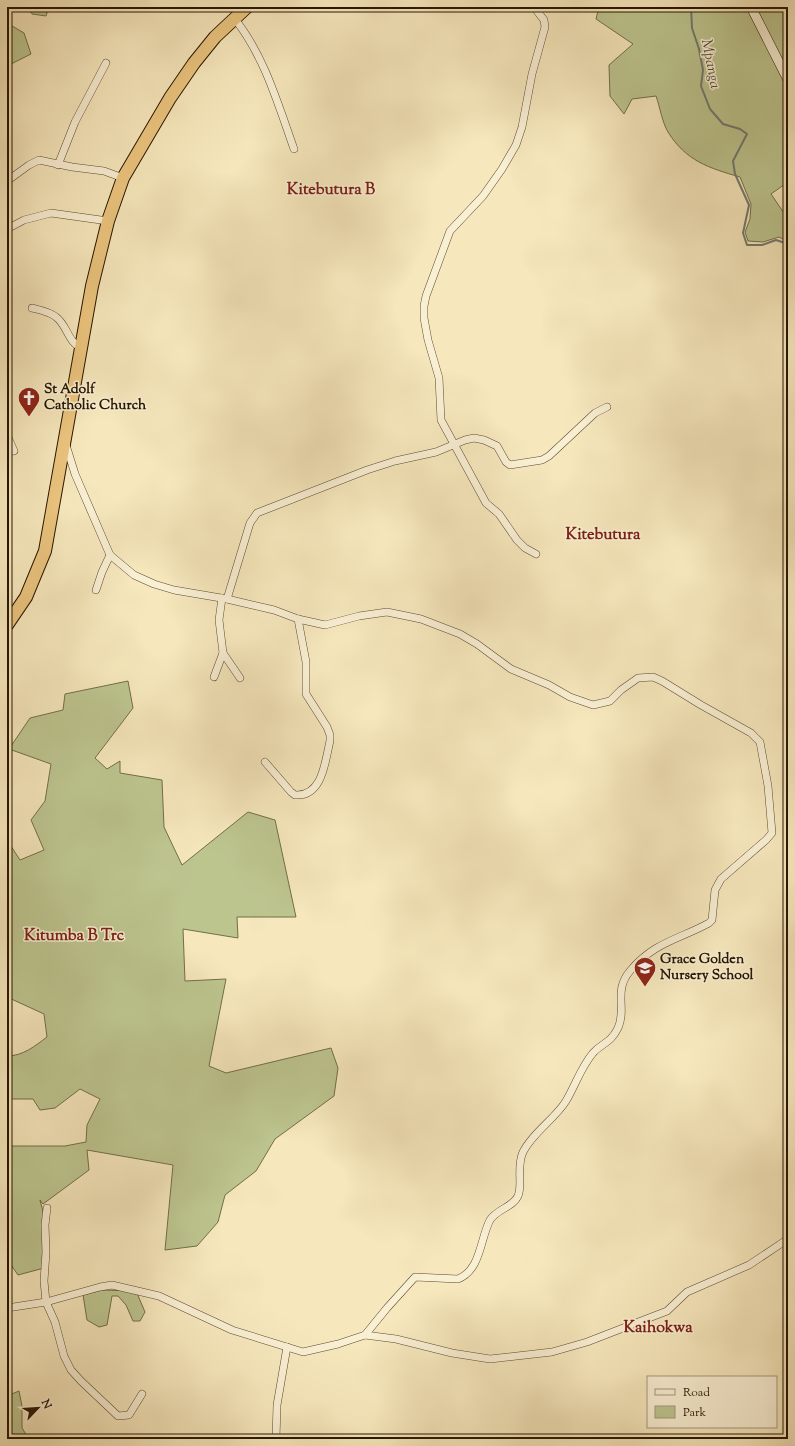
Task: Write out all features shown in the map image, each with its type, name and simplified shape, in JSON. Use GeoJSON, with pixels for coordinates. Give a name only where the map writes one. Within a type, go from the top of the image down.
{"type":"FeatureCollection","features":[{"type":"Feature","properties":{"kind":"highway"},"geometry":{"type":"LineString","coordinates":[[7,625],[26,597],[45,552],[92,286],[108,221],[123,178],[138,150],[182,80],[215,37],[247,7]]}},
{"type":"Feature","properties":{"kind":"street"},"geometry":{"type":"LineString","coordinates":[[534,7],[544,20],[544,27],[532,74],[522,127],[516,145],[502,169],[483,196],[450,230],[426,296],[424,318],[428,340],[440,378],[441,420],[486,503],[500,514],[517,540],[525,548],[536,554]]}},
{"type":"Feature","properties":{"kind":"street"},"geometry":{"type":"LineString","coordinates":[[751,7],[788,80]]}},
{"type":"Feature","properties":{"kind":"street"},"geometry":{"type":"LineString","coordinates":[[234,18],[251,43],[262,64],[294,149]]}},
{"type":"Feature","properties":{"kind":"street"},"geometry":{"type":"LineString","coordinates":[[58,164],[75,122],[106,63]]}},
{"type":"Feature","properties":{"kind":"street"},"geometry":{"type":"LineString","coordinates":[[7,181],[35,161],[39,160],[104,171],[123,178]]}},
{"type":"Feature","properties":{"kind":"street"},"geometry":{"type":"LineString","coordinates":[[7,229],[24,220],[51,213],[108,221]]}},
{"type":"Feature","properties":{"kind":"street"},"geometry":{"type":"LineString","coordinates":[[32,308],[58,318],[74,344],[82,348]]}},
{"type":"Feature","properties":{"kind":"street"},"geometry":{"type":"LineString","coordinates":[[214,677],[223,652],[220,620],[224,598],[250,523],[257,513],[367,470],[395,461],[436,452],[453,444],[474,438],[484,440],[497,446],[506,462],[510,465],[542,460],[549,456],[595,413],[607,407]]}},
{"type":"Feature","properties":{"kind":"street"},"geometry":{"type":"LineString","coordinates":[[7,435],[14,451]]}},
{"type":"Feature","properties":{"kind":"street"},"geometry":{"type":"LineString","coordinates":[[65,443],[75,474],[110,555],[134,574],[154,584],[174,590],[224,598],[274,610],[298,619],[325,625],[359,616],[387,612],[421,619],[460,634],[477,644],[511,669],[570,697],[593,705],[610,701],[620,690],[638,678],[653,677],[756,737],[762,748],[772,833],[721,879],[715,890],[712,920],[710,923],[675,937],[657,947],[642,958],[622,980],[620,991],[622,1011],[619,1026],[611,1040],[594,1052],[566,1102],[529,1142],[523,1152],[518,1172],[518,1197],[499,1211],[490,1220],[470,1271],[458,1279],[415,1277],[396,1297],[365,1335]]}},
{"type":"Feature","properties":{"kind":"street"},"geometry":{"type":"LineString","coordinates":[[96,590],[110,555]]}},
{"type":"Feature","properties":{"kind":"street"},"geometry":{"type":"LineString","coordinates":[[265,762],[295,795],[303,795],[312,791],[319,782],[329,747],[330,735],[327,727],[306,694],[306,662],[298,619]]}},
{"type":"Feature","properties":{"kind":"street"},"geometry":{"type":"LineString","coordinates":[[223,652],[240,678]]}},
{"type":"Feature","properties":{"kind":"street"},"geometry":{"type":"LineString","coordinates":[[47,1208],[45,1225],[46,1252],[44,1281],[46,1302],[55,1322],[64,1356],[71,1370],[118,1416],[128,1414],[142,1394]]}},
{"type":"Feature","properties":{"kind":"street"},"geometry":{"type":"LineString","coordinates":[[7,1308],[46,1302],[100,1286],[112,1285],[159,1296],[232,1330],[303,1352],[338,1344],[365,1335],[396,1339],[452,1353],[490,1359],[552,1352],[587,1342],[667,1311],[687,1292],[749,1266],[788,1240]]}},
{"type":"Feature","properties":{"kind":"street"},"geometry":{"type":"LineString","coordinates":[[276,1439],[277,1405],[287,1347]]}},
{"type":"Feature","properties":{"kind":"green space"},"geometry":{"type":"Polygon","coordinates":[[[28,7],[49,7],[46,16],[32,14],[28,7]]]}},
{"type":"Feature","properties":{"kind":"green space"},"geometry":{"type":"Polygon","coordinates":[[[599,7],[747,7],[788,85],[788,182],[771,194],[788,219],[788,242],[779,237],[763,242],[748,241],[745,232],[750,219],[751,204],[740,177],[699,162],[682,150],[666,128],[656,96],[632,99],[624,114],[610,96],[609,65],[633,44],[596,19],[599,7]]]}},
{"type":"Feature","properties":{"kind":"green space"},"geometry":{"type":"Polygon","coordinates":[[[755,7],[788,7],[788,71],[755,7]]]}},
{"type":"Feature","properties":{"kind":"green space"},"geometry":{"type":"Polygon","coordinates":[[[7,23],[24,33],[31,54],[7,66],[7,23]]]}},
{"type":"Feature","properties":{"kind":"green space"},"geometry":{"type":"Polygon","coordinates":[[[128,681],[133,708],[95,758],[107,769],[120,761],[120,773],[162,780],[164,827],[182,865],[248,812],[275,820],[296,917],[237,917],[238,938],[183,929],[185,981],[226,979],[209,1066],[226,1073],[331,1048],[338,1068],[334,1096],[275,1139],[256,1171],[225,1195],[218,1222],[197,1246],[165,1250],[173,1165],[87,1150],[89,1170],[43,1204],[40,1200],[45,1219],[44,1268],[18,1275],[7,1259],[7,1146],[65,1146],[86,1142],[87,1125],[100,1099],[80,1089],[55,1108],[40,1110],[33,1099],[7,1099],[7,1056],[13,1056],[24,1052],[47,1037],[44,1014],[7,997],[7,840],[20,860],[44,850],[31,820],[45,801],[51,764],[9,749],[30,718],[63,710],[65,694],[128,681]]]}},
{"type":"Feature","properties":{"kind":"green space"},"geometry":{"type":"Polygon","coordinates":[[[102,1290],[136,1291],[145,1312],[140,1321],[133,1321],[126,1305],[118,1296],[112,1296],[107,1325],[99,1327],[87,1320],[83,1295],[102,1290]]]}},
{"type":"Feature","properties":{"kind":"green space"},"geometry":{"type":"Polygon","coordinates":[[[19,1391],[22,1406],[22,1428],[27,1436],[23,1439],[15,1439],[7,1430],[7,1396],[19,1391]]]}},
{"type":"Feature","properties":{"kind":"waterway","name":"Mpanga"},"geometry":{"type":"LineString","coordinates":[[691,7],[692,28],[699,49],[703,70],[701,86],[710,109],[723,124],[740,129],[747,134],[733,161],[735,174],[749,205],[743,233],[747,245],[762,245],[776,240],[788,244]]}},
{"type":"Feature","properties":{"kind":"place","name":"St Adolf Catholic Church"},"geometry":{"type":"Point","coordinates":[29,418]}},
{"type":"Feature","properties":{"kind":"place","name":"Grace Golden Nursery School"},"geometry":{"type":"Point","coordinates":[645,988]}},
{"type":"Feature","properties":{"kind":"district","name":"Kitebutura B"},"geometry":{"type":"Point","coordinates":[331,190]}},
{"type":"Feature","properties":{"kind":"district","name":"Kitebutura"},"geometry":{"type":"Point","coordinates":[603,535]}},
{"type":"Feature","properties":{"kind":"district","name":"Kitumba B Trc"},"geometry":{"type":"Point","coordinates":[74,936]}},
{"type":"Feature","properties":{"kind":"district","name":"Kaihokwa"},"geometry":{"type":"Point","coordinates":[658,1328]}}]}
